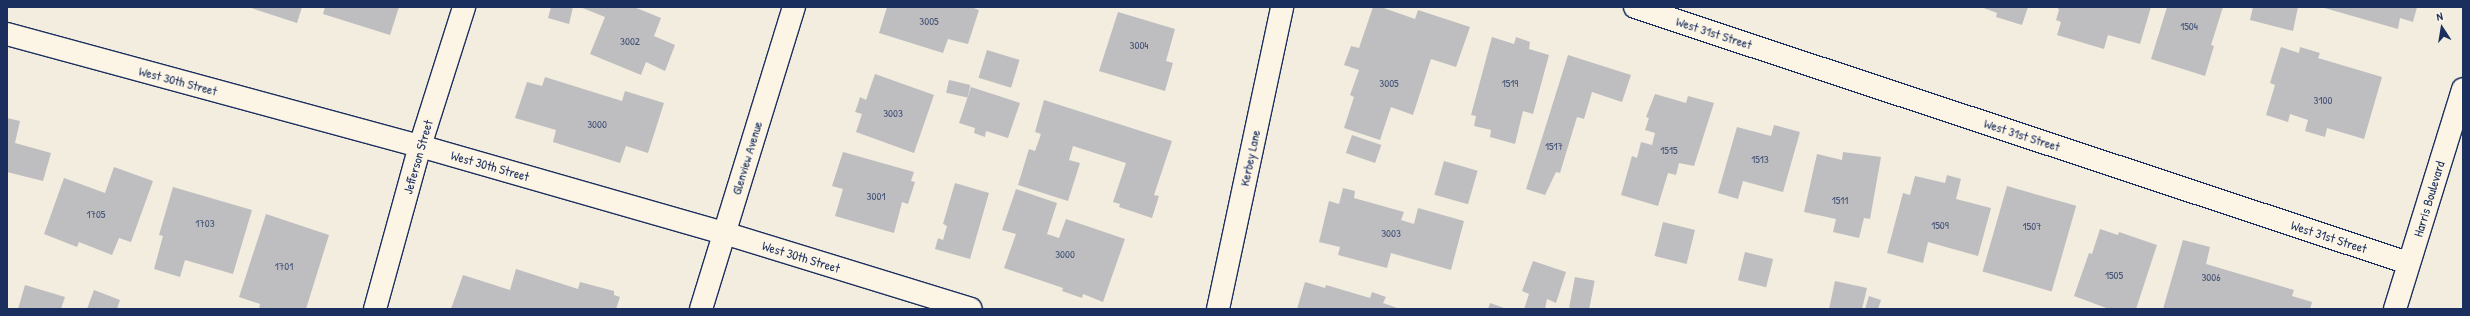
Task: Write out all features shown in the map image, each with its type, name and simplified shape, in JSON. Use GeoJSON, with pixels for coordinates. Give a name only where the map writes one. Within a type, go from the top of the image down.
{"type":"FeatureCollection","features":[{"type":"Feature","properties":{"kind":"street","name":"Jefferson Street"},"geometry":{"type":"LineString","coordinates":[[375,309],[420,146],[464,7]]}},
{"type":"Feature","properties":{"kind":"street","name":"Glenview Avenue"},"geometry":{"type":"LineString","coordinates":[[701,309],[794,7]]}},
{"type":"Feature","properties":{"kind":"street","name":"Kerbey Lane"},"geometry":{"type":"LineString","coordinates":[[1218,309],[1282,7]]}},
{"type":"Feature","properties":{"kind":"street","name":"West 31st Street"},"geometry":{"type":"LineString","coordinates":[[1635,7],[2408,263]]}},
{"type":"Feature","properties":{"kind":"street","name":"West 30th Street"},"geometry":{"type":"LineString","coordinates":[[7,34],[420,146],[724,233],[970,309]]}},
{"type":"Feature","properties":{"kind":"street","name":"Harris Boulevard"},"geometry":{"type":"LineString","coordinates":[[2395,309],[2463,89]]}},
{"type":"Feature","properties":{"kind":"building"},"geometry":{"type":"Polygon","coordinates":[[[248,7],[302,7],[297,23],[248,7]]]}},
{"type":"Feature","properties":{"kind":"building"},"geometry":{"type":"Polygon","coordinates":[[[325,7],[399,7],[390,35],[323,14],[325,7]]]}},
{"type":"Feature","properties":{"kind":"building"},"geometry":{"type":"Polygon","coordinates":[[[551,7],[573,7],[569,24],[548,18],[551,7]]]}},
{"type":"Feature","properties":{"kind":"building"},"geometry":{"type":"Polygon","coordinates":[[[580,7],[634,7],[661,18],[654,36],[675,45],[665,71],[646,62],[641,75],[590,54],[605,17],[580,7]]]}},
{"type":"Feature","properties":{"kind":"building"},"geometry":{"type":"Polygon","coordinates":[[[887,7],[971,7],[979,10],[968,44],[948,39],[943,53],[879,33],[887,7]]]}},
{"type":"Feature","properties":{"kind":"building"},"geometry":{"type":"Polygon","coordinates":[[[1373,7],[1381,7],[1415,19],[1418,10],[1470,27],[1456,67],[1431,59],[1413,115],[1391,107],[1380,140],[1344,128],[1354,97],[1350,95],[1359,70],[1344,65],[1351,46],[1359,48],[1373,7]]]}},
{"type":"Feature","properties":{"kind":"building"},"geometry":{"type":"Polygon","coordinates":[[[1981,7],[2028,7],[2022,25],[1996,17],[1997,13],[1981,7]]]}},
{"type":"Feature","properties":{"kind":"building"},"geometry":{"type":"Polygon","coordinates":[[[2057,7],[2151,7],[2140,44],[2108,35],[2104,49],[2057,35],[2061,22],[2056,20],[2059,10],[2057,7]]]}},
{"type":"Feature","properties":{"kind":"building"},"geometry":{"type":"Polygon","coordinates":[[[2167,7],[2223,7],[2211,45],[2214,46],[2205,76],[2151,59],[2167,7]]]}},
{"type":"Feature","properties":{"kind":"building"},"geometry":{"type":"Polygon","coordinates":[[[2253,7],[2298,7],[2293,31],[2250,20],[2253,7]]]}},
{"type":"Feature","properties":{"kind":"building"},"geometry":{"type":"Polygon","coordinates":[[[2321,7],[2417,7],[2413,22],[2400,18],[2398,29],[2321,7]]]}},
{"type":"Feature","properties":{"kind":"building"},"geometry":{"type":"Polygon","coordinates":[[[1118,12],[1175,29],[1166,61],[1173,63],[1165,91],[1099,71],[1118,12]]]}},
{"type":"Feature","properties":{"kind":"building"},"geometry":{"type":"Polygon","coordinates":[[[1492,37],[1514,44],[1516,37],[1530,42],[1529,49],[1549,55],[1533,114],[1523,111],[1515,144],[1490,137],[1491,130],[1474,126],[1476,116],[1471,115],[1492,37]]]}},
{"type":"Feature","properties":{"kind":"building"},"geometry":{"type":"Polygon","coordinates":[[[2281,47],[2299,53],[2300,47],[2320,53],[2318,58],[2382,77],[2364,139],[2327,128],[2325,137],[2305,131],[2308,120],[2290,114],[2288,122],[2266,115],[2275,85],[2270,83],[2281,47]]]}},
{"type":"Feature","properties":{"kind":"building"},"geometry":{"type":"Polygon","coordinates":[[[987,50],[1020,60],[1011,88],[979,78],[987,50]]]}},
{"type":"Feature","properties":{"kind":"building"},"geometry":{"type":"Polygon","coordinates":[[[1568,55],[1631,75],[1622,102],[1592,92],[1584,119],[1577,117],[1560,173],[1556,172],[1545,195],[1526,189],[1568,55]]]}},
{"type":"Feature","properties":{"kind":"building"},"geometry":{"type":"Polygon","coordinates":[[[875,74],[934,95],[914,153],[856,132],[862,114],[855,112],[860,97],[866,100],[875,74]]]}},
{"type":"Feature","properties":{"kind":"building"},"geometry":{"type":"Polygon","coordinates":[[[545,77],[622,101],[625,91],[664,103],[648,153],[626,146],[620,163],[553,142],[556,130],[515,118],[527,82],[542,86],[545,77]]]}},
{"type":"Feature","properties":{"kind":"building"},"geometry":{"type":"Polygon","coordinates":[[[949,80],[970,85],[968,98],[946,93],[949,80]]]}},
{"type":"Feature","properties":{"kind":"building"},"geometry":{"type":"Polygon","coordinates":[[[971,87],[1020,103],[1008,138],[986,131],[985,137],[974,133],[975,128],[959,123],[971,87]]]}},
{"type":"Feature","properties":{"kind":"building"},"geometry":{"type":"Polygon","coordinates":[[[1655,94],[1686,103],[1688,96],[1714,103],[1694,166],[1679,163],[1676,175],[1668,173],[1658,206],[1621,195],[1632,156],[1637,158],[1641,142],[1652,145],[1655,133],[1645,130],[1649,118],[1646,117],[1655,94]]]}},
{"type":"Feature","properties":{"kind":"building"},"geometry":{"type":"Polygon","coordinates":[[[1044,100],[1172,141],[1154,195],[1159,196],[1152,218],[1119,207],[1120,204],[1113,202],[1126,163],[1073,146],[1069,160],[1080,163],[1068,201],[1018,185],[1029,149],[1035,151],[1041,134],[1035,132],[1044,100]]]}},
{"type":"Feature","properties":{"kind":"building"},"geometry":{"type":"Polygon","coordinates":[[[7,118],[20,121],[15,143],[51,153],[43,181],[7,172],[7,118]]]}},
{"type":"Feature","properties":{"kind":"building"},"geometry":{"type":"Polygon","coordinates":[[[1774,125],[1800,132],[1783,192],[1743,181],[1738,199],[1718,193],[1737,127],[1771,136],[1774,125]]]}},
{"type":"Feature","properties":{"kind":"building"},"geometry":{"type":"Polygon","coordinates":[[[1352,135],[1381,145],[1375,163],[1346,153],[1352,135]]]}},
{"type":"Feature","properties":{"kind":"building"},"geometry":{"type":"Polygon","coordinates":[[[843,152],[914,172],[911,181],[915,182],[908,204],[902,202],[894,233],[835,216],[843,189],[832,186],[843,152]]]}},
{"type":"Feature","properties":{"kind":"building"},"geometry":{"type":"Polygon","coordinates":[[[1843,152],[1881,157],[1870,219],[1864,218],[1859,238],[1833,232],[1836,219],[1804,212],[1817,154],[1842,160],[1843,152]]]}},
{"type":"Feature","properties":{"kind":"building"},"geometry":{"type":"Polygon","coordinates":[[[1444,161],[1478,171],[1468,204],[1434,195],[1444,161]]]}},
{"type":"Feature","properties":{"kind":"building"},"geometry":{"type":"Polygon","coordinates":[[[114,167],[153,181],[131,242],[119,238],[112,255],[79,242],[77,247],[44,234],[64,178],[105,193],[114,167]]]}},
{"type":"Feature","properties":{"kind":"building"},"geometry":{"type":"Polygon","coordinates":[[[1947,175],[1961,179],[1956,199],[1991,208],[1978,256],[1928,242],[1923,263],[1887,253],[1903,193],[1910,195],[1915,176],[1945,183],[1947,175]]]}},
{"type":"Feature","properties":{"kind":"building"},"geometry":{"type":"Polygon","coordinates":[[[955,183],[989,193],[970,259],[935,249],[938,238],[943,240],[947,226],[943,224],[955,183]]]}},
{"type":"Feature","properties":{"kind":"building"},"geometry":{"type":"Polygon","coordinates":[[[2007,186],[2076,206],[2052,291],[1982,272],[2007,186]]]}},
{"type":"Feature","properties":{"kind":"building"},"geometry":{"type":"Polygon","coordinates":[[[173,187],[252,210],[233,274],[185,260],[180,277],[154,269],[163,236],[159,235],[173,187]]]}},
{"type":"Feature","properties":{"kind":"building"},"geometry":{"type":"Polygon","coordinates":[[[1343,188],[1355,191],[1354,198],[1404,212],[1401,220],[1414,224],[1418,208],[1464,221],[1451,270],[1391,253],[1387,268],[1338,255],[1340,247],[1319,242],[1329,201],[1339,204],[1343,188]]]}},
{"type":"Feature","properties":{"kind":"building"},"geometry":{"type":"Polygon","coordinates":[[[1016,189],[1057,203],[1047,234],[1059,238],[1066,219],[1125,239],[1103,302],[1083,294],[1082,298],[1062,291],[1063,288],[1004,268],[1016,234],[1002,230],[1016,189]]]}},
{"type":"Feature","properties":{"kind":"building"},"geometry":{"type":"Polygon","coordinates":[[[266,214],[329,235],[306,309],[259,309],[260,304],[239,297],[266,214]]]}},
{"type":"Feature","properties":{"kind":"building"},"geometry":{"type":"Polygon","coordinates":[[[1663,222],[1695,230],[1687,264],[1655,256],[1663,222]]]}},
{"type":"Feature","properties":{"kind":"building"},"geometry":{"type":"Polygon","coordinates":[[[2100,229],[2118,235],[2119,232],[2157,245],[2136,309],[2109,309],[2074,296],[2089,253],[2092,254],[2100,229]]]}},
{"type":"Feature","properties":{"kind":"building"},"geometry":{"type":"Polygon","coordinates":[[[2183,240],[2210,247],[2206,264],[2294,290],[2292,296],[2312,302],[2310,309],[2163,309],[2183,240]]]}},
{"type":"Feature","properties":{"kind":"building"},"geometry":{"type":"Polygon","coordinates":[[[1745,252],[1773,259],[1766,287],[1738,280],[1745,252]]]}},
{"type":"Feature","properties":{"kind":"building"},"geometry":{"type":"Polygon","coordinates":[[[1533,261],[1566,272],[1556,303],[1547,299],[1545,309],[1524,309],[1529,294],[1522,291],[1533,261]]]}},
{"type":"Feature","properties":{"kind":"building"},"geometry":{"type":"Polygon","coordinates":[[[516,269],[578,289],[580,282],[614,291],[614,295],[620,297],[616,309],[451,309],[463,275],[510,290],[516,269]]]}},
{"type":"Feature","properties":{"kind":"building"},"geometry":{"type":"Polygon","coordinates":[[[1575,277],[1595,281],[1589,309],[1569,307],[1575,277]]]}},
{"type":"Feature","properties":{"kind":"building"},"geometry":{"type":"Polygon","coordinates":[[[1835,281],[1867,288],[1862,309],[1829,309],[1835,281]]]}},
{"type":"Feature","properties":{"kind":"building"},"geometry":{"type":"Polygon","coordinates":[[[1305,282],[1325,288],[1326,285],[1370,298],[1372,292],[1386,297],[1383,303],[1400,309],[1297,309],[1305,282]]]}},
{"type":"Feature","properties":{"kind":"building"},"geometry":{"type":"Polygon","coordinates":[[[25,285],[65,297],[61,309],[18,309],[25,285]]]}},
{"type":"Feature","properties":{"kind":"building"},"geometry":{"type":"Polygon","coordinates":[[[94,290],[120,300],[117,309],[87,309],[94,290]]]}},
{"type":"Feature","properties":{"kind":"building"},"geometry":{"type":"Polygon","coordinates":[[[1869,296],[1881,300],[1878,309],[1865,309],[1869,296]]]}},
{"type":"Feature","properties":{"kind":"building"},"geometry":{"type":"Polygon","coordinates":[[[1490,303],[1507,309],[1488,309],[1490,303]]]}}]}
